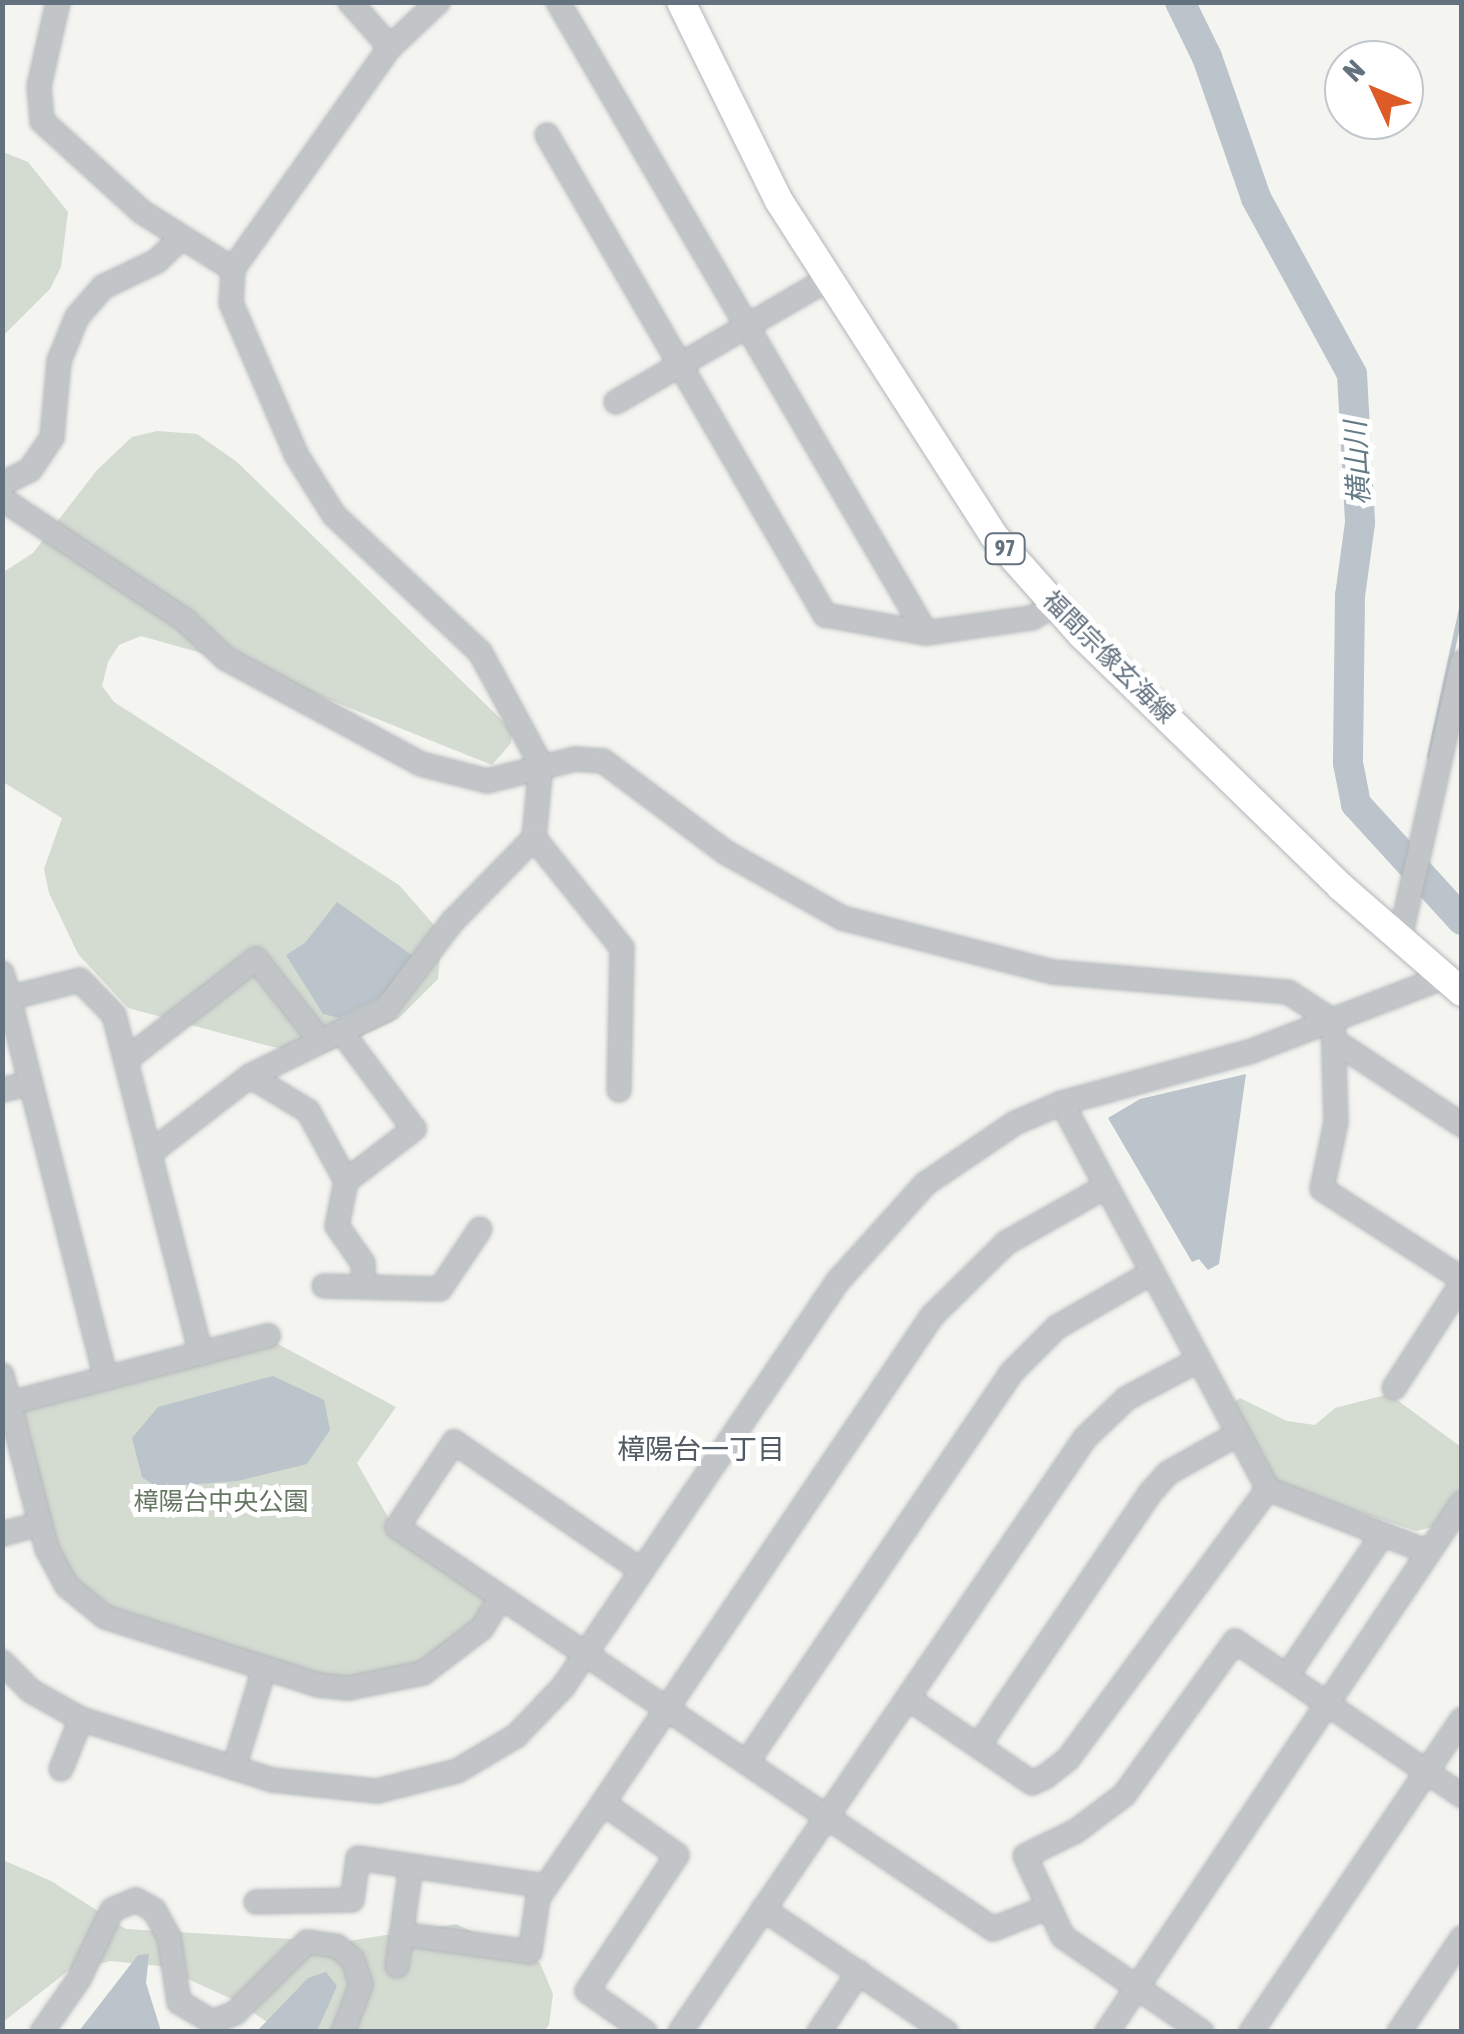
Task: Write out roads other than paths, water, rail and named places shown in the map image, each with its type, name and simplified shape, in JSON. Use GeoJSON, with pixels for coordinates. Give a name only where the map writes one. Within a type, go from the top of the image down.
{"type":"FeatureCollection","features":[{"type":"Feature","properties":{"kind":"main road","name":"福間宗像玄海線"},"geometry":{"type":"LineString","coordinates":[[681,2],[740,129],[947,471],[1054,605],[1400,938],[1453,984]]}},
{"type":"Feature","properties":{"kind":"street"},"geometry":{"type":"LineString","coordinates":[[58,2],[39,86],[42,120],[180,238],[233,269]]}},
{"type":"Feature","properties":{"kind":"street"},"geometry":{"type":"LineString","coordinates":[[350,2],[390,47]]}},
{"type":"Feature","properties":{"kind":"street"},"geometry":{"type":"LineString","coordinates":[[150,1152],[250,1076],[398,998],[452,922],[534,838],[541,765],[480,652],[350,535],[297,456],[244,345],[231,303],[233,269],[390,47],[438,2]]}},
{"type":"Feature","properties":{"kind":"street"},"geometry":{"type":"LineString","coordinates":[[558,2],[926,633]]}},
{"type":"Feature","properties":{"kind":"street"},"geometry":{"type":"LineString","coordinates":[[547,135],[826,615],[926,633],[1032,618],[1054,605]]}},
{"type":"Feature","properties":{"kind":"street"},"geometry":{"type":"LineString","coordinates":[[2,484],[30,470],[52,437],[59,361],[78,318],[104,288],[157,261],[180,238]]}},
{"type":"Feature","properties":{"kind":"street"},"geometry":{"type":"LineString","coordinates":[[616,402],[828,279]]}},
{"type":"Feature","properties":{"kind":"street"},"geometry":{"type":"LineString","coordinates":[[2,499],[186,621],[225,658],[421,764],[487,781],[541,765],[588,758],[618,768],[725,852],[842,918],[1053,972],[1270,986],[1462,1125]]}},
{"type":"Feature","properties":{"kind":"street"},"geometry":{"type":"LineString","coordinates":[[1400,938],[1462,662]]}},
{"type":"Feature","properties":{"kind":"street"},"geometry":{"type":"LineString","coordinates":[[534,838],[622,948],[620,1090]]}},
{"type":"Feature","properties":{"kind":"street"},"geometry":{"type":"LineString","coordinates":[[127,1060],[256,959],[414,1129],[346,1181]]}},
{"type":"Feature","properties":{"kind":"street"},"geometry":{"type":"LineString","coordinates":[[2,973],[106,1378]]}},
{"type":"Feature","properties":{"kind":"street"},"geometry":{"type":"LineString","coordinates":[[9,998],[80,980],[114,1015],[201,1354]]}},
{"type":"Feature","properties":{"kind":"street"},"geometry":{"type":"LineString","coordinates":[[2,1662],[31,1691],[81,1719],[234,1768],[338,1792],[416,1785],[516,1736],[586,1654],[886,1222],[973,1148],[1062,1103],[1334,1032],[1453,984]]}},
{"type":"Feature","properties":{"kind":"street"},"geometry":{"type":"LineString","coordinates":[[1334,1032],[1336,1122],[1322,1189],[1460,1292],[1394,1388]]}},
{"type":"Feature","properties":{"kind":"street"},"geometry":{"type":"LineString","coordinates":[[250,1076],[308,1111],[346,1181],[337,1226],[363,1263],[364,1287]]}},
{"type":"Feature","properties":{"kind":"street"},"geometry":{"type":"LineString","coordinates":[[2,1090],[30,1084]]}},
{"type":"Feature","properties":{"kind":"street"},"geometry":{"type":"LineString","coordinates":[[1062,1103],[1268,1489],[1428,1552]]}},
{"type":"Feature","properties":{"kind":"street"},"geometry":{"type":"LineString","coordinates":[[401,1934],[530,1952],[546,1886],[932,1316],[1006,1243],[1105,1187]]}},
{"type":"Feature","properties":{"kind":"street"},"geometry":{"type":"LineString","coordinates":[[324,1286],[440,1289],[480,1229]]}},
{"type":"Feature","properties":{"kind":"street"},"geometry":{"type":"LineString","coordinates":[[747,1762],[1010,1373],[1070,1318],[1151,1273]]}},
{"type":"Feature","properties":{"kind":"street"},"geometry":{"type":"LineString","coordinates":[[10,1403],[268,1336]]}},
{"type":"Feature","properties":{"kind":"street"},"geometry":{"type":"LineString","coordinates":[[680,2032],[1085,1438],[1127,1398],[1197,1360]]}},
{"type":"Feature","properties":{"kind":"street"},"geometry":{"type":"LineString","coordinates":[[2,1375],[40,1524],[67,1586],[104,1617],[318,1685],[386,1685],[423,1673],[458,1650],[501,1598]]}},
{"type":"Feature","properties":{"kind":"street"},"geometry":{"type":"LineString","coordinates":[[980,1745],[1151,1492],[1168,1473],[1236,1434]]}},
{"type":"Feature","properties":{"kind":"street"},"geometry":{"type":"LineString","coordinates":[[642,1571],[454,1442],[397,1528],[993,1929],[1046,1908]]}},
{"type":"Feature","properties":{"kind":"street"},"geometry":{"type":"LineString","coordinates":[[909,1699],[1032,1783],[1068,1759],[1268,1489]]}},
{"type":"Feature","properties":{"kind":"street"},"geometry":{"type":"LineString","coordinates":[[1107,2032],[1462,1503]]}},
{"type":"Feature","properties":{"kind":"street"},"geometry":{"type":"LineString","coordinates":[[2,1534],[40,1524]]}},
{"type":"Feature","properties":{"kind":"street"},"geometry":{"type":"LineString","coordinates":[[1287,1676],[1382,1534]]}},
{"type":"Feature","properties":{"kind":"street"},"geometry":{"type":"LineString","coordinates":[[1202,2032],[1064,1936],[1046,1908],[1026,1856],[1076,1831],[1124,1795],[1235,1641],[1462,1796]]}},
{"type":"Feature","properties":{"kind":"street"},"geometry":{"type":"LineString","coordinates":[[234,1768],[264,1669]]}},
{"type":"Feature","properties":{"kind":"street"},"geometry":{"type":"LineString","coordinates":[[62,1768],[81,1719]]}},
{"type":"Feature","properties":{"kind":"street"},"geometry":{"type":"LineString","coordinates":[[1251,2032],[1462,1719]]}},
{"type":"Feature","properties":{"kind":"street"},"geometry":{"type":"LineString","coordinates":[[603,1803],[678,1855],[587,1991],[646,2032]]}},
{"type":"Feature","properties":{"kind":"street"},"geometry":{"type":"LineString","coordinates":[[256,1902],[352,1900],[358,1858],[546,1886]]}},
{"type":"Feature","properties":{"kind":"street"},"geometry":{"type":"LineString","coordinates":[[397,1966],[412,1866]]}},
{"type":"Feature","properties":{"kind":"street"},"geometry":{"type":"LineString","coordinates":[[42,2032],[79,1979],[112,1910],[136,1900],[154,1910],[170,1937],[179,2002],[212,2022],[235,2013],[308,1942],[338,1946],[352,1960],[361,1985],[342,2032]]}},
{"type":"Feature","properties":{"kind":"street"},"geometry":{"type":"LineString","coordinates":[[763,1909],[946,2032]]}},
{"type":"Feature","properties":{"kind":"street"},"geometry":{"type":"LineString","coordinates":[[1398,2032],[1462,1938]]}},
{"type":"Feature","properties":{"kind":"street"},"geometry":{"type":"LineString","coordinates":[[819,2032],[859,1972]]}},
{"type":"Feature","properties":{"kind":"waterway","name":"横山川"},"geometry":{"type":"LineString","coordinates":[[1180,2],[1207,57],[1256,198],[1352,374],[1360,523],[1350,596],[1348,763],[1356,804],[1462,920]]}},
{"type":"Feature","properties":{"kind":"waterway"},"geometry":{"type":"LineString","coordinates":[[1429,756],[1462,603]]}},
{"type":"Feature","properties":{"kind":"district","name":"樟陽台一丁目"},"geometry":{"type":"Point","coordinates":[701,1449]}},
{"type":"Feature","properties":{"kind":"park label","name":"樟陽台中央公園"},"geometry":{"type":"Point","coordinates":[221,1501]}}]}
